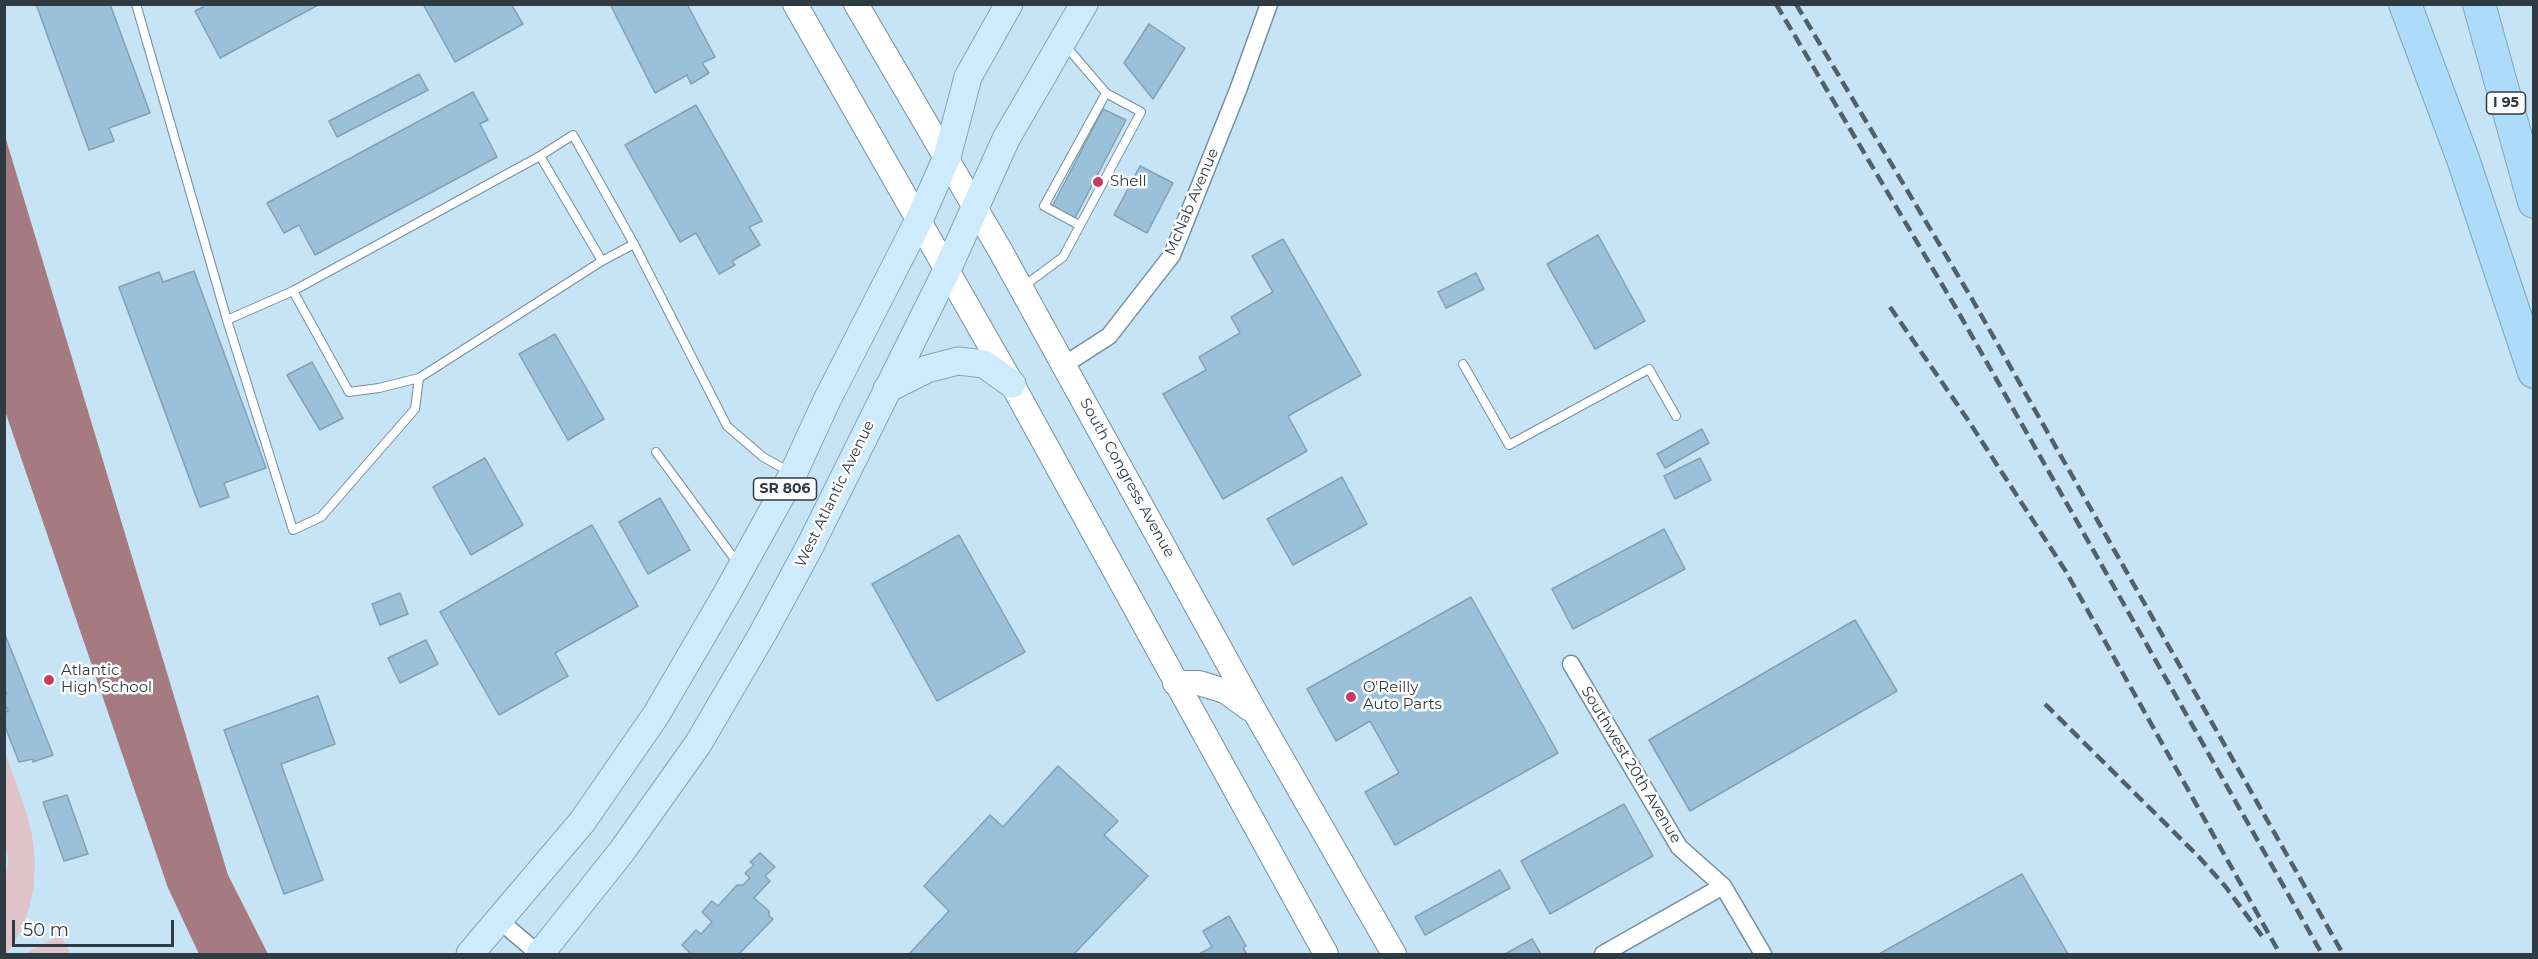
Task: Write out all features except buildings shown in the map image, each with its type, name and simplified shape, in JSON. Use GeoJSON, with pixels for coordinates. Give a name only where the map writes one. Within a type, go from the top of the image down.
{"type":"FeatureCollection","features":[{"type":"Feature","properties":{"kind":"highway"},"geometry":{"type":"LineString","coordinates":[[2405,4],[2463,159],[2534,372]]}},
{"type":"Feature","properties":{"kind":"highway","name":"I 95"},"geometry":{"type":"LineString","coordinates":[[2479,4],[2534,202]]}},
{"type":"Feature","properties":{"kind":"main road"},"geometry":{"type":"LineString","coordinates":[[795,4],[1012,384],[1326,954]]}},
{"type":"Feature","properties":{"kind":"main road","name":"South Congress Avenue"},"geometry":{"type":"LineString","coordinates":[[856,4],[948,157],[1255,712],[1394,954]]}},
{"type":"Feature","properties":{"kind":"main road","name":"SR 806"},"geometry":{"type":"LineString","coordinates":[[470,954],[582,822],[656,715],[741,567],[793,474],[827,400],[919,220],[948,157],[968,77],[1009,4]]}},
{"type":"Feature","properties":{"kind":"main road","name":"West Atlantic Avenue"},"geometry":{"type":"LineString","coordinates":[[539,954],[622,851],[698,744],[810,546],[947,270],[1006,139],[1084,4]]}},
{"type":"Feature","properties":{"kind":"main road"},"geometry":{"type":"LineString","coordinates":[[887,389],[927,369],[958,361],[984,364],[1012,384]]}},
{"type":"Feature","properties":{"kind":"main road"},"geometry":{"type":"LineString","coordinates":[[1175,683],[1199,683],[1226,692],[1255,712]]}},
{"type":"Feature","properties":{"kind":"street","name":"McNab Avenue"},"geometry":{"type":"LineString","coordinates":[[1064,365],[1109,336],[1172,255],[1238,90],[1269,4]]}},
{"type":"Feature","properties":{"kind":"street","name":"Southwest 20th Avenue"},"geometry":{"type":"LineString","coordinates":[[1571,664],[1679,847],[1723,886],[1763,954]]}},
{"type":"Feature","properties":{"kind":"street"},"geometry":{"type":"LineString","coordinates":[[1603,954],[1723,886]]}},
{"type":"Feature","properties":{"kind":"street","name":"West Atlantic Avenue"},"geometry":{"type":"LineString","coordinates":[[500,921],[539,954]]}},
{"type":"Feature","properties":{"kind":"lane"},"geometry":{"type":"LineString","coordinates":[[136,4],[227,321],[293,530],[321,517],[415,410],[419,378]]}},
{"type":"Feature","properties":{"kind":"lane"},"geometry":{"type":"LineString","coordinates":[[1021,288],[1063,257],[1104,171],[1119,144],[1142,112],[1106,93],[1061,41]]}},
{"type":"Feature","properties":{"kind":"lane"},"geometry":{"type":"LineString","coordinates":[[1079,225],[1044,206],[1076,155],[1106,93]]}},
{"type":"Feature","properties":{"kind":"lane"},"geometry":{"type":"LineString","coordinates":[[227,321],[293,291],[540,156],[573,135],[634,244],[727,426],[763,457],[793,474]]}},
{"type":"Feature","properties":{"kind":"lane"},"geometry":{"type":"LineString","coordinates":[[540,156],[602,261]]}},
{"type":"Feature","properties":{"kind":"lane"},"geometry":{"type":"LineString","coordinates":[[293,291],[349,392],[379,388],[419,378],[602,261],[634,244]]}},
{"type":"Feature","properties":{"kind":"lane"},"geometry":{"type":"LineString","coordinates":[[1463,364],[1509,445],[1649,369],[1677,416]]}},
{"type":"Feature","properties":{"kind":"lane"},"geometry":{"type":"LineString","coordinates":[[656,452],[741,567]]}},
{"type":"Feature","properties":{"kind":"shaded area"},"geometry":{"type":"Polygon","coordinates":[[[5,136],[228,875],[268,954],[199,954],[168,888],[5,411],[5,136]]]}},
{"type":"Feature","properties":{"kind":"shaded area"},"geometry":{"type":"Polygon","coordinates":[[[5,752],[26,811],[35,860],[34,885],[29,909],[20,932],[7,954],[4,954],[4,891],[8,861],[4,837],[5,752]]]}},
{"type":"Feature","properties":{"kind":"shaded area"},"geometry":{"type":"Polygon","coordinates":[[[60,935],[71,954],[25,954],[60,935]]]}},
{"type":"Feature","properties":{"kind":"railway"},"geometry":{"type":"LineString","coordinates":[[1776,4],[1956,308],[2322,954]]}},
{"type":"Feature","properties":{"kind":"railway"},"geometry":{"type":"LineString","coordinates":[[1796,4],[1972,299],[2343,954]]}},
{"type":"Feature","properties":{"kind":"railway"},"geometry":{"type":"LineString","coordinates":[[1890,307],[1968,420],[2065,570],[2280,954]]}},
{"type":"Feature","properties":{"kind":"railway"},"geometry":{"type":"LineString","coordinates":[[2045,704],[2199,857],[2225,886],[2262,936]]}},
{"type":"Feature","properties":{"kind":"place","name":"Shell"},"geometry":{"type":"Point","coordinates":[1098,182]}},
{"type":"Feature","properties":{"kind":"place","name":"Atlantic High School"},"geometry":{"type":"Point","coordinates":[49,680]}},
{"type":"Feature","properties":{"kind":"place","name":"O'Reilly Auto Parts"},"geometry":{"type":"Point","coordinates":[1351,697]}}]}
